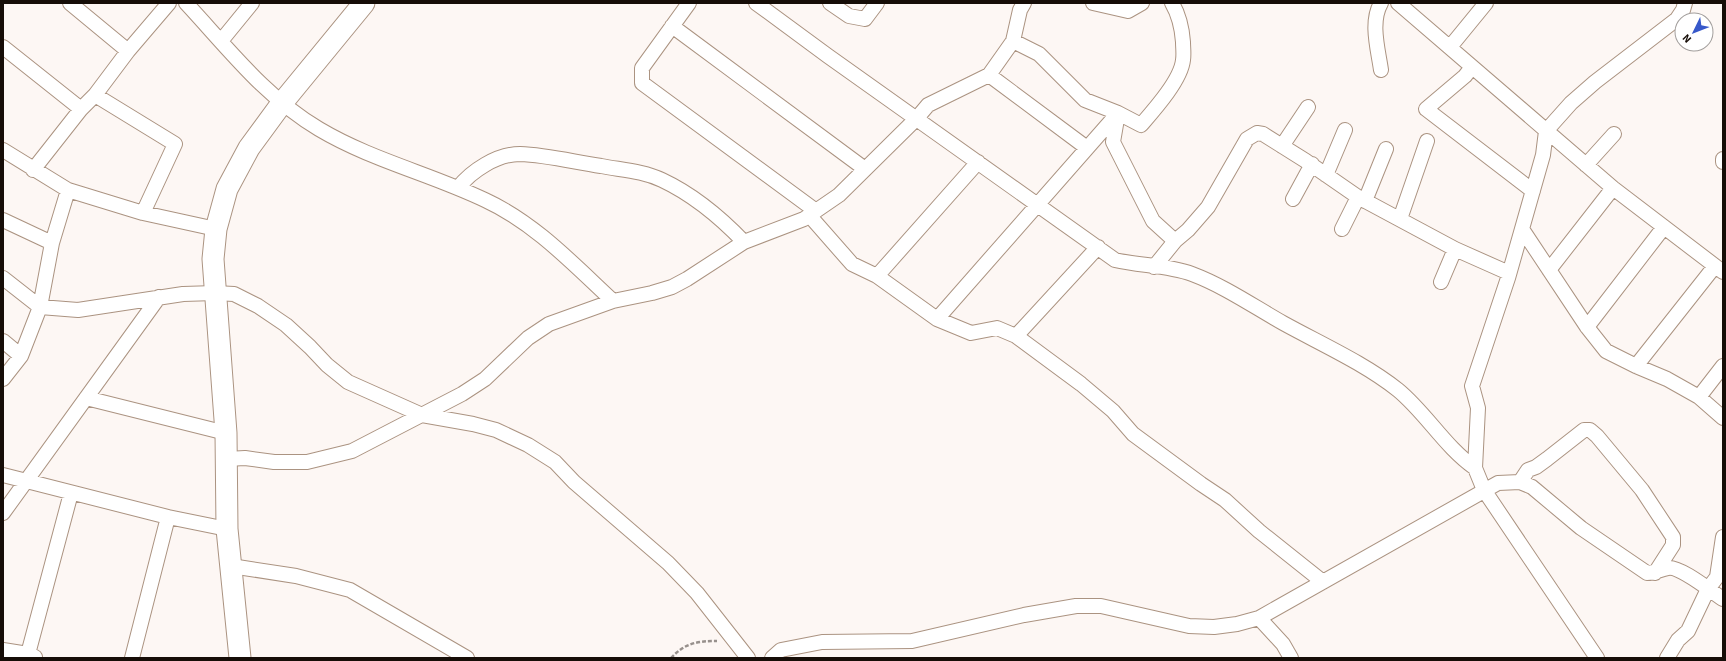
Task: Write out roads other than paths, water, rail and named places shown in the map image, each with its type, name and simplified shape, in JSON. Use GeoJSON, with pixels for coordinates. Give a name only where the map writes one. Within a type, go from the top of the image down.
{"type":"FeatureCollection","features":[{"type":"Feature","properties":{"kind":"street"},"geometry":{"type":"LineString","coordinates":[[70,3],[128,51]]}},
{"type":"Feature","properties":{"kind":"street"},"geometry":{"type":"LineString","coordinates":[[33,170],[81,109],[95,95],[128,51],[169,3]]}},
{"type":"Feature","properties":{"kind":"street"},"geometry":{"type":"LineString","coordinates":[[186,3],[252,75],[282,104],[318,128],[342,141],[486,200],[509,213],[532,228],[553,245],[613,301]]}},
{"type":"Feature","properties":{"kind":"street"},"geometry":{"type":"LineString","coordinates":[[221,41],[252,3]]}},
{"type":"Feature","properties":{"kind":"street"},"geometry":{"type":"LineString","coordinates":[[240,658],[227,529],[226,433],[213,259],[216,229],[227,189],[249,148],[282,104],[364,3]]}},
{"type":"Feature","properties":{"kind":"street"},"geometry":{"type":"LineString","coordinates":[[689,3],[642,68],[642,83],[812,213],[852,264],[877,276],[937,319],[971,334],[997,328],[1016,336],[1097,397],[1113,411],[1134,434],[1225,500],[1259,531],[1323,582]]}},
{"type":"Feature","properties":{"kind":"street"},"geometry":{"type":"LineString","coordinates":[[830,3],[849,16],[864,19],[877,3]]}},
{"type":"Feature","properties":{"kind":"street"},"geometry":{"type":"LineString","coordinates":[[227,459],[245,458],[274,462],[307,462],[352,451],[462,394],[485,379],[528,338],[549,324],[613,301],[652,293],[672,287],[694,275],[744,242],[804,219],[839,195],[917,118],[928,105],[989,75],[1013,41],[1020,10],[1024,3]]}},
{"type":"Feature","properties":{"kind":"street"},"geometry":{"type":"LineString","coordinates":[[1093,3],[1128,11],[1142,3]]}},
{"type":"Feature","properties":{"kind":"street"},"geometry":{"type":"LineString","coordinates":[[1013,41],[1039,54],[1085,100],[1118,113],[1141,125],[1160,102],[1178,75],[1183,61],[1182,33],[1178,13],[1172,3]]}},
{"type":"Feature","properties":{"kind":"street"},"geometry":{"type":"LineString","coordinates":[[1381,3],[1376,15],[1375,26],[1381,70]]}},
{"type":"Feature","properties":{"kind":"street"},"geometry":{"type":"LineString","coordinates":[[1398,3],[1613,188],[1721,270],[1636,366]]}},
{"type":"Feature","properties":{"kind":"street"},"geometry":{"type":"LineString","coordinates":[[1450,48],[1486,3]]}},
{"type":"Feature","properties":{"kind":"street"},"geometry":{"type":"LineString","coordinates":[[1597,658],[1484,490],[1474,468],[1478,408],[1472,386],[1522,229],[1543,155],[1546,131],[1571,103],[1595,82],[1677,19],[1683,10],[1685,3]]}},
{"type":"Feature","properties":{"kind":"street"},"geometry":{"type":"LineString","coordinates":[[765,6],[1114,260],[1191,273],[1362,367],[1398,390],[1421,412],[1462,459],[1474,468]]}},
{"type":"Feature","properties":{"kind":"street"},"geometry":{"type":"LineString","coordinates":[[672,26],[865,169]]}},
{"type":"Feature","properties":{"kind":"street"},"geometry":{"type":"LineString","coordinates":[[3,47],[81,109]]}},
{"type":"Feature","properties":{"kind":"street"},"geometry":{"type":"LineString","coordinates":[[1472,67],[1465,76],[1426,109],[1533,191]]}},
{"type":"Feature","properties":{"kind":"street"},"geometry":{"type":"LineString","coordinates":[[989,75],[1087,148]]}},
{"type":"Feature","properties":{"kind":"street"},"geometry":{"type":"LineString","coordinates":[[95,95],[175,144],[143,213]]}},
{"type":"Feature","properties":{"kind":"street"},"geometry":{"type":"LineString","coordinates":[[1282,146],[1308,107]]}},
{"type":"Feature","properties":{"kind":"street"},"geometry":{"type":"LineString","coordinates":[[937,319],[1118,113]]}},
{"type":"Feature","properties":{"kind":"street"},"geometry":{"type":"LineString","coordinates":[[1118,113],[1113,142],[1153,221],[1175,241]]}},
{"type":"Feature","properties":{"kind":"street"},"geometry":{"type":"LineString","coordinates":[[1326,175],[1346,130]]}},
{"type":"Feature","properties":{"kind":"street"},"geometry":{"type":"LineString","coordinates":[[1154,267],[1175,241],[1188,230],[1208,207],[1247,139],[1257,133],[1263,134],[1312,164],[1361,199],[1455,249],[1509,273]]}},
{"type":"Feature","properties":{"kind":"street"},"geometry":{"type":"LineString","coordinates":[[1586,165],[1614,134]]}},
{"type":"Feature","properties":{"kind":"street"},"geometry":{"type":"LineString","coordinates":[[1400,219],[1428,141]]}},
{"type":"Feature","properties":{"kind":"street"},"geometry":{"type":"LineString","coordinates":[[1342,229],[1361,199],[1386,149]]}},
{"type":"Feature","properties":{"kind":"street"},"geometry":{"type":"LineString","coordinates":[[3,150],[33,170],[68,190],[143,213],[216,229]]}},
{"type":"Feature","properties":{"kind":"street"},"geometry":{"type":"LineString","coordinates":[[458,188],[465,178],[490,162],[519,154],[633,170],[662,180],[705,205],[728,225],[744,242]]}},
{"type":"Feature","properties":{"kind":"street"},"geometry":{"type":"LineString","coordinates":[[877,276],[978,162]]}},
{"type":"Feature","properties":{"kind":"street"},"geometry":{"type":"LineString","coordinates":[[1293,199],[1312,164]]}},
{"type":"Feature","properties":{"kind":"street"},"geometry":{"type":"LineString","coordinates":[[1549,270],[1613,188]]}},
{"type":"Feature","properties":{"kind":"street"},"geometry":{"type":"LineString","coordinates":[[3,379],[21,356],[40,307],[52,243],[68,190]]}},
{"type":"Feature","properties":{"kind":"street"},"geometry":{"type":"LineString","coordinates":[[3,220],[52,243]]}},
{"type":"Feature","properties":{"kind":"street"},"geometry":{"type":"LineString","coordinates":[[1587,327],[1664,227]]}},
{"type":"Feature","properties":{"kind":"street"},"geometry":{"type":"LineString","coordinates":[[1522,229],[1587,327],[1606,351],[1667,379],[1699,397],[1723,418]]}},
{"type":"Feature","properties":{"kind":"street"},"geometry":{"type":"LineString","coordinates":[[1016,336],[1098,247]]}},
{"type":"Feature","properties":{"kind":"street"},"geometry":{"type":"LineString","coordinates":[[1441,282],[1455,249]]}},
{"type":"Feature","properties":{"kind":"street"},"geometry":{"type":"LineString","coordinates":[[3,278],[40,307],[78,310],[183,294],[234,294],[258,306],[286,325],[327,365],[348,382],[422,415],[473,424],[496,430],[555,462],[574,482],[668,563],[697,593],[748,658]]}},
{"type":"Feature","properties":{"kind":"street"},"geometry":{"type":"LineString","coordinates":[[3,513],[159,297]]}},
{"type":"Feature","properties":{"kind":"street"},"geometry":{"type":"LineString","coordinates":[[3,341],[21,356]]}},
{"type":"Feature","properties":{"kind":"street"},"geometry":{"type":"LineString","coordinates":[[1699,397],[1723,366]]}},
{"type":"Feature","properties":{"kind":"street"},"geometry":{"type":"LineString","coordinates":[[86,398],[226,433]]}},
{"type":"Feature","properties":{"kind":"street"},"geometry":{"type":"LineString","coordinates":[[1520,482],[1528,470],[1536,467],[1548,459],[1584,430],[1590,430],[1597,436],[1642,490],[1673,537],[1673,545],[1655,573]]}},
{"type":"Feature","properties":{"kind":"street"},"geometry":{"type":"LineString","coordinates":[[3,475],[168,518],[227,529]]}},
{"type":"Feature","properties":{"kind":"street"},"geometry":{"type":"LineString","coordinates":[[772,658],[781,650],[822,642],[912,641],[1024,615],[1076,606],[1101,606],[1189,626],[1214,627],[1237,624],[1259,618],[1498,483],[1520,482],[1532,487],[1581,528],[1647,573],[1655,573],[1669,568],[1680,571],[1723,599]]}},
{"type":"Feature","properties":{"kind":"street"},"geometry":{"type":"LineString","coordinates":[[3,650],[32,656],[71,493]]}},
{"type":"Feature","properties":{"kind":"street"},"geometry":{"type":"LineString","coordinates":[[132,658],[168,518]]}},
{"type":"Feature","properties":{"kind":"street"},"geometry":{"type":"LineString","coordinates":[[1666,658],[1678,640],[1688,631],[1708,589],[1717,577],[1723,537]]}},
{"type":"Feature","properties":{"kind":"street"},"geometry":{"type":"LineString","coordinates":[[231,566],[296,576],[350,590],[467,658]]}},
{"type":"Feature","properties":{"kind":"street"},"geometry":{"type":"LineString","coordinates":[[1259,618],[1283,644],[1291,658]]}}]}
